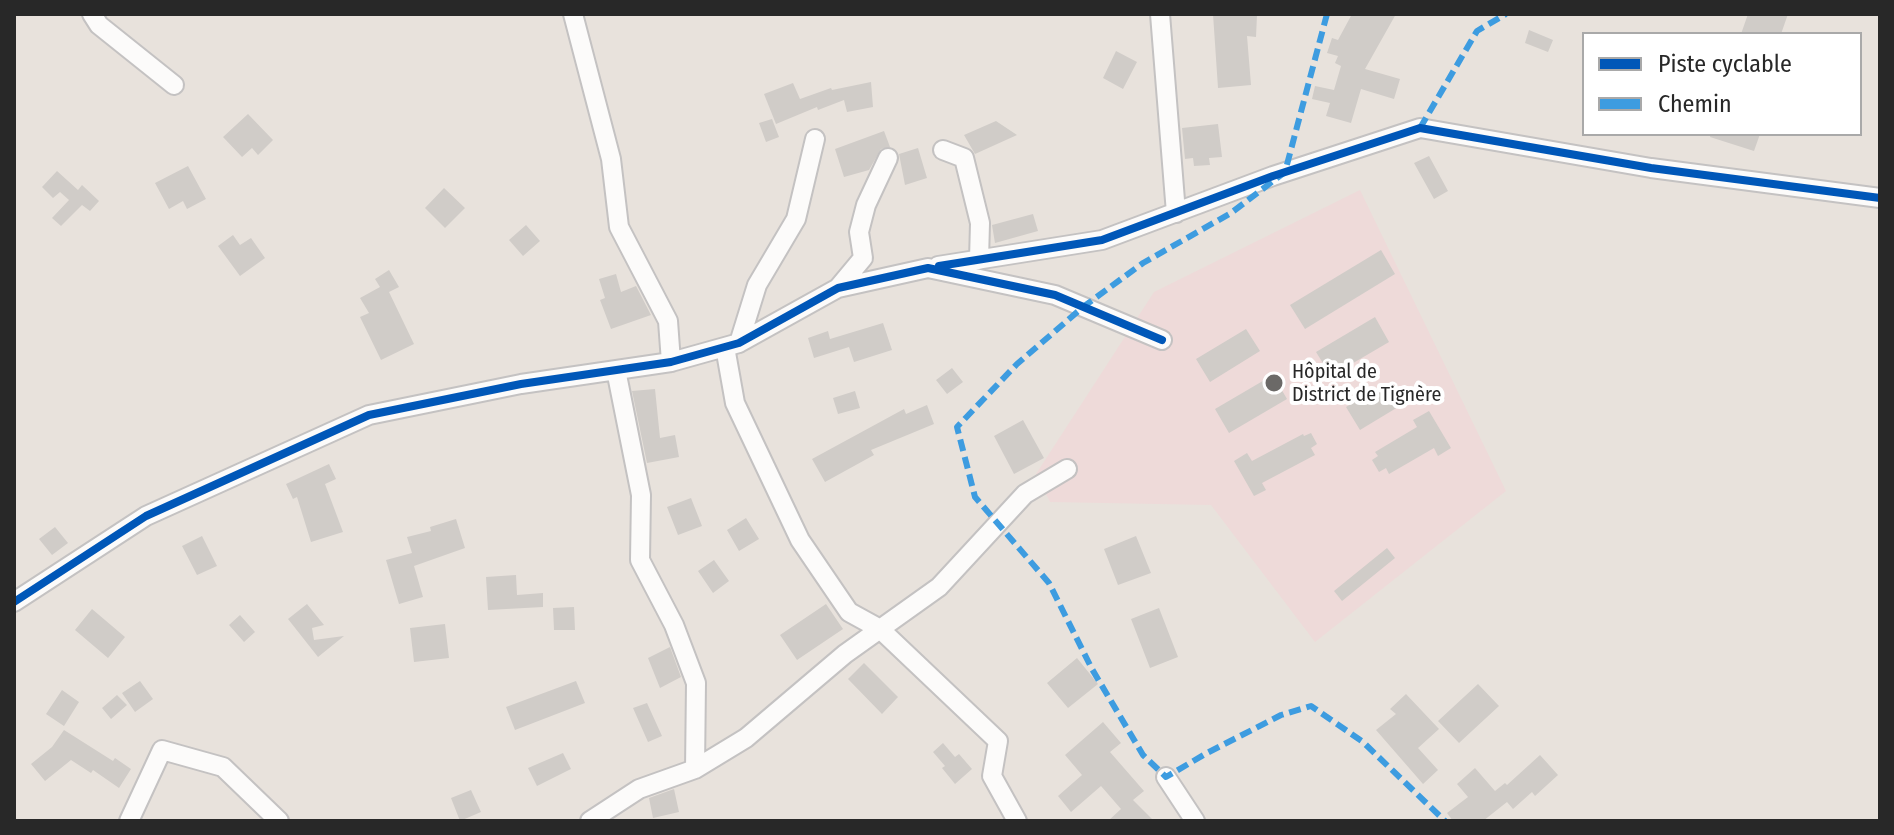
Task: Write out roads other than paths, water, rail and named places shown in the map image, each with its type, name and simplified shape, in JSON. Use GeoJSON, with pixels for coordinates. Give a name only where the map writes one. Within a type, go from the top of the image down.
{"type":"FeatureCollection","features":[{"type":"Feature","properties":{"kind":"street"},"geometry":{"type":"LineString","coordinates":[[92,14],[99,25],[174,85]]}},
{"type":"Feature","properties":{"kind":"street"},"geometry":{"type":"LineString","coordinates":[[573,14],[611,159],[619,227],[668,321],[671,362]]}},
{"type":"Feature","properties":{"kind":"street"},"geometry":{"type":"LineString","coordinates":[[1160,14],[1176,213]]}},
{"type":"Feature","properties":{"kind":"street"},"geometry":{"type":"LineString","coordinates":[[14,602],[146,516],[369,415],[521,384],[671,362],[732,345],[838,288],[928,268],[1102,240],[1273,176],[1420,128],[1651,168],[1880,198]]}},
{"type":"Feature","properties":{"kind":"street"},"geometry":{"type":"LineString","coordinates":[[815,139],[796,219],[757,285],[732,345],[735,403],[800,540],[849,612],[880,629],[998,741],[992,776],[1017,821]]}},
{"type":"Feature","properties":{"kind":"street"},"geometry":{"type":"LineString","coordinates":[[943,150],[964,158],[980,223],[979,260]]}},
{"type":"Feature","properties":{"kind":"street"},"geometry":{"type":"LineString","coordinates":[[838,288],[863,258],[859,232],[866,205],[888,158]]}},
{"type":"Feature","properties":{"kind":"street"},"geometry":{"type":"LineString","coordinates":[[928,268],[1055,295],[1162,340]]}},
{"type":"Feature","properties":{"kind":"street"},"geometry":{"type":"LineString","coordinates":[[616,370],[641,495],[640,560],[674,625],[696,683],[695,769]]}},
{"type":"Feature","properties":{"kind":"street"},"geometry":{"type":"LineString","coordinates":[[590,821],[639,789],[695,769],[746,738],[845,654],[939,587],[1025,494],[1067,469]]}},
{"type":"Feature","properties":{"kind":"street"},"geometry":{"type":"LineString","coordinates":[[129,821],[162,750],[223,767],[279,821]]}},
{"type":"Feature","properties":{"kind":"street"},"geometry":{"type":"LineString","coordinates":[[1166,777],[1195,821]]}},
{"type":"Feature","properties":{"kind":"place","name":"Hôpital de District de Tignère"},"geometry":{"type":"Point","coordinates":[1274,383]}}]}
